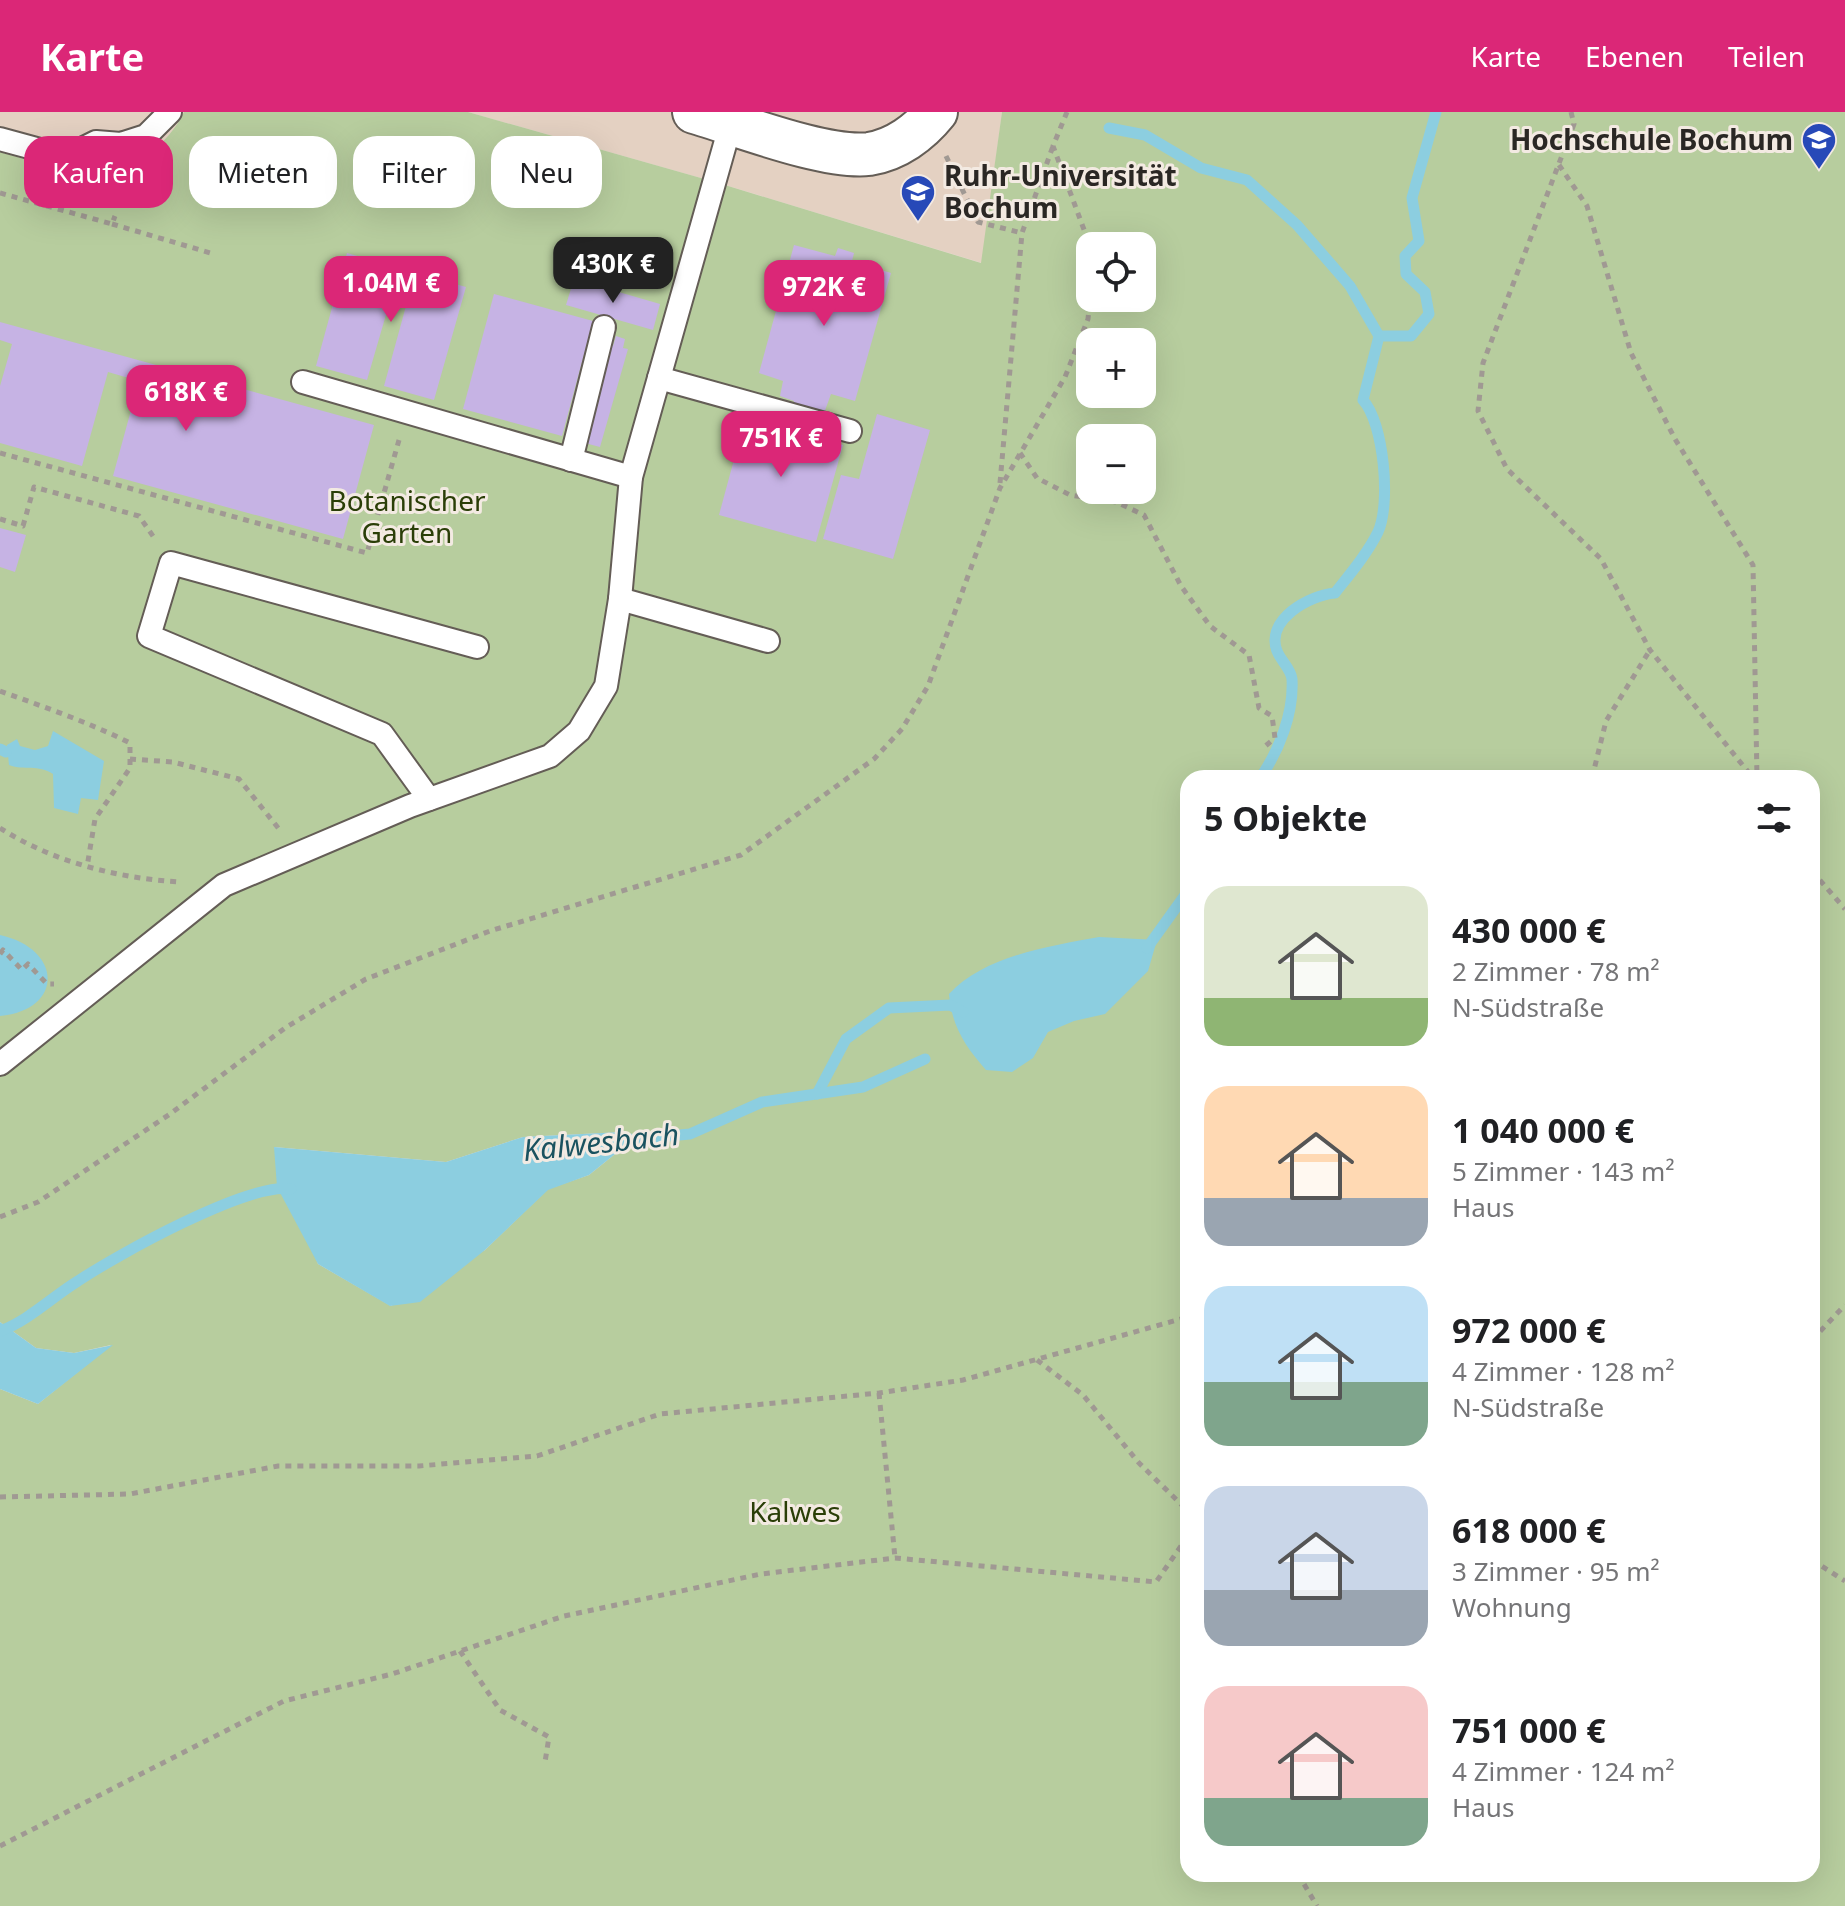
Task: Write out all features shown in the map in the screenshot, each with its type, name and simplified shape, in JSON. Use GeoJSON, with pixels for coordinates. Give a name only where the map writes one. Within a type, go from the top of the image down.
{"type":"FeatureCollection","features":[{"type":"Feature","properties":{"kind":"street"},"geometry":{"type":"LineString","coordinates":[[713,118],[838,153],[870,154],[894,146],[929,120]]}},
{"type":"Feature","properties":{"kind":"lane"},"geometry":{"type":"LineString","coordinates":[[0,139],[66,157],[96,142],[121,144],[146,136],[170,112]]}},
{"type":"Feature","properties":{"kind":"lane"},"geometry":{"type":"LineString","coordinates":[[0,1064],[224,885],[429,799],[550,756],[579,731],[606,686],[620,599],[631,477],[659,378],[713,118]]}},
{"type":"Feature","properties":{"kind":"lane"},"geometry":{"type":"LineString","coordinates":[[571,460],[604,327]]}},
{"type":"Feature","properties":{"kind":"lane"},"geometry":{"type":"LineString","coordinates":[[659,378],[850,431]]}},
{"type":"Feature","properties":{"kind":"lane"},"geometry":{"type":"LineString","coordinates":[[303,382],[631,477]]}},
{"type":"Feature","properties":{"kind":"lane"},"geometry":{"type":"LineString","coordinates":[[429,799],[382,734],[149,636],[171,563],[477,647]]}},
{"type":"Feature","properties":{"kind":"lane"},"geometry":{"type":"LineString","coordinates":[[620,599],[768,641]]}},
{"type":"Feature","properties":{"kind":"path"},"geometry":{"type":"LineString","coordinates":[[1000,488],[1022,233],[1067,112]]}},
{"type":"Feature","properties":{"kind":"path"},"geometry":{"type":"LineString","coordinates":[[1571,112],[1574,124],[1483,363],[1478,411],[1507,469],[1601,559],[1650,650],[1748,770]]}},
{"type":"Feature","properties":{"kind":"path"},"geometry":{"type":"LineString","coordinates":[[929,120],[978,222],[1022,233]]}},
{"type":"Feature","properties":{"kind":"path"},"geometry":{"type":"LineString","coordinates":[[1053,146],[1085,232]]}},
{"type":"Feature","properties":{"kind":"path"},"geometry":{"type":"LineString","coordinates":[[1558,165],[1587,206],[1631,353],[1675,439],[1753,565],[1755,770]]}},
{"type":"Feature","properties":{"kind":"path"},"geometry":{"type":"LineString","coordinates":[[0,193],[214,254]]}},
{"type":"Feature","properties":{"kind":"path"},"geometry":{"type":"LineString","coordinates":[[112,224],[115,216]]}},
{"type":"Feature","properties":{"kind":"path"},"geometry":{"type":"LineString","coordinates":[[0,1217],[38,1202],[170,1114],[285,1028],[366,979],[490,931],[741,855],[874,759],[902,729],[928,686],[1000,488],[1065,377],[1089,312]]}},
{"type":"Feature","properties":{"kind":"path"},"geometry":{"type":"LineString","coordinates":[[0,453],[367,553],[407,412]]}},
{"type":"Feature","properties":{"kind":"path"},"geometry":{"type":"LineString","coordinates":[[1020,453],[1037,478],[1048,484],[1070,495],[1116,502],[1144,515],[1181,586],[1210,626],[1249,655],[1259,708],[1272,716],[1275,738],[1263,748]]}},
{"type":"Feature","properties":{"kind":"path"},"geometry":{"type":"LineString","coordinates":[[0,519],[23,526],[34,487],[139,516],[171,563]]}},
{"type":"Feature","properties":{"kind":"path"},"geometry":{"type":"LineString","coordinates":[[1594,770],[1606,721],[1650,650]]}},
{"type":"Feature","properties":{"kind":"path"},"geometry":{"type":"LineString","coordinates":[[0,691],[60,715],[89,722],[130,743],[130,768],[95,819],[87,867]]}},
{"type":"Feature","properties":{"kind":"path"},"geometry":{"type":"LineString","coordinates":[[130,759],[173,762],[239,779],[298,853]]}},
{"type":"Feature","properties":{"kind":"path"},"geometry":{"type":"LineString","coordinates":[[0,828],[24,844],[87,867],[147,880],[224,885]]}},
{"type":"Feature","properties":{"kind":"path"},"geometry":{"type":"LineString","coordinates":[[1820,880],[1845,909]]}},
{"type":"Feature","properties":{"kind":"path"},"geometry":{"type":"LineString","coordinates":[[0,954],[3,950],[22,970],[28,964],[47,984]]}},
{"type":"Feature","properties":{"kind":"path"},"geometry":{"type":"LineString","coordinates":[[1820,1332],[1845,1305]]}},
{"type":"Feature","properties":{"kind":"path"},"geometry":{"type":"LineString","coordinates":[[0,1497],[130,1494],[278,1466],[419,1466],[537,1456],[660,1414],[879,1393],[963,1380],[1180,1319]]}},
{"type":"Feature","properties":{"kind":"path"},"geometry":{"type":"LineString","coordinates":[[1036,1359],[1083,1395],[1139,1463],[1180,1503]]}},
{"type":"Feature","properties":{"kind":"path"},"geometry":{"type":"LineString","coordinates":[[879,1393],[895,1558]]}},
{"type":"Feature","properties":{"kind":"path"},"geometry":{"type":"LineString","coordinates":[[0,1846],[284,1701],[392,1674],[594,1609],[761,1574],[895,1558],[1156,1582],[1180,1548]]}},
{"type":"Feature","properties":{"kind":"path"},"geometry":{"type":"LineString","coordinates":[[1820,1565],[1845,1581]]}},
{"type":"Feature","properties":{"kind":"path"},"geometry":{"type":"LineString","coordinates":[[460,1651],[500,1710],[549,1737],[545,1762]]}},
{"type":"Feature","properties":{"kind":"path"},"geometry":{"type":"LineString","coordinates":[[1303,1882],[1317,1906]]}},
{"type":"Feature","properties":{"kind":"shaded area"},"geometry":{"type":"Polygon","coordinates":[[[0,112],[184,112],[178,125],[168,136],[24,136],[24,159],[0,152],[0,112]]]}},
{"type":"Feature","properties":{"kind":"shaded area","name":"Ruhr-Universität Bochum"},"geometry":{"type":"Polygon","coordinates":[[[468,112],[1002,112],[982,263],[602,150],[602,136],[553,136],[468,112]]]}},
{"type":"Feature","properties":{"kind":"green space","name":"Kalwes"},"geometry":{"type":"Polygon","coordinates":[[[184,112],[468,112],[553,136],[491,136],[491,208],[602,208],[602,150],[981,263],[1002,112],[1845,112],[1845,1906],[0,1906],[0,1389],[38,1404],[111,1345],[74,1353],[36,1348],[0,1322],[0,152],[24,159],[24,208],[173,208],[173,136],[168,136],[184,112]],[[622,1132],[523,1137],[446,1162],[274,1147],[318,1264],[391,1306],[485,1250],[548,1189],[589,1175],[625,1146],[646,1137],[622,1132]]]}},
{"type":"Feature","properties":{"kind":"water"},"geometry":{"type":"Polygon","coordinates":[[[53,731],[104,761],[98,800],[81,798],[78,814],[54,808],[53,774],[42,769],[9,765],[7,745],[17,739],[20,746],[35,750],[48,746],[53,731]]]}},
{"type":"Feature","properties":{"kind":"water"},"geometry":{"type":"Polygon","coordinates":[[[0,935],[21,942],[36,953],[45,965],[48,978],[45,991],[36,1003],[21,1011],[0,1016],[0,935]]]}},
{"type":"Feature","properties":{"kind":"water"},"geometry":{"type":"Polygon","coordinates":[[[1099,937],[1157,940],[1148,971],[1105,1014],[1074,1021],[1048,1032],[1033,1058],[1012,1072],[986,1070],[961,1035],[949,994],[980,970],[999,962],[1039,949],[1099,937]]]}},
{"type":"Feature","properties":{"kind":"water"},"geometry":{"type":"Polygon","coordinates":[[[622,1132],[648,1137],[625,1146],[589,1175],[548,1190],[485,1250],[420,1302],[390,1306],[318,1264],[277,1187],[274,1147],[446,1162],[523,1137],[622,1132]]]}},
{"type":"Feature","properties":{"kind":"water"},"geometry":{"type":"Polygon","coordinates":[[[0,1322],[36,1348],[74,1353],[113,1345],[38,1404],[0,1389],[0,1322]]]}},
{"type":"Feature","properties":{"kind":"building"},"geometry":{"type":"Polygon","coordinates":[[[794,245],[835,256],[838,248],[854,253],[852,261],[891,273],[855,401],[831,394],[823,416],[792,409],[794,401],[780,396],[783,381],[759,373],[794,245]]]}},
{"type":"Feature","properties":{"kind":"building"},"geometry":{"type":"Polygon","coordinates":[[[347,253],[466,287],[434,400],[384,386],[406,306],[390,301],[367,380],[316,366],[347,253]]]}},
{"type":"Feature","properties":{"kind":"building"},"geometry":{"type":"Polygon","coordinates":[[[574,279],[660,304],[653,330],[566,305],[574,279]]]}},
{"type":"Feature","properties":{"kind":"building"},"geometry":{"type":"Polygon","coordinates":[[[494,294],[593,321],[562,436],[463,409],[494,294]]]}},
{"type":"Feature","properties":{"kind":"building"},"geometry":{"type":"Polygon","coordinates":[[[0,322],[374,425],[343,539],[113,476],[139,381],[108,372],[82,466],[0,443],[0,386],[12,344],[0,340],[0,322]]]}},
{"type":"Feature","properties":{"kind":"building"},"geometry":{"type":"Polygon","coordinates":[[[616,336],[625,339],[623,348],[628,349],[600,447],[581,442],[609,344],[613,346],[616,336]]]}},
{"type":"Feature","properties":{"kind":"building"},"geometry":{"type":"Polygon","coordinates":[[[877,414],[930,430],[893,559],[823,539],[841,475],[859,479],[877,414]]]}},
{"type":"Feature","properties":{"kind":"building"},"geometry":{"type":"Polygon","coordinates":[[[745,419],[786,430],[788,423],[819,431],[817,438],[843,445],[816,542],[719,515],[745,419]]]}},
{"type":"Feature","properties":{"kind":"building"},"geometry":{"type":"Polygon","coordinates":[[[0,528],[26,535],[15,572],[0,567],[0,528]]]}},
{"type":"Feature","properties":{"kind":"waterway","name":"Kalwesbach"},"geometry":{"type":"LineString","coordinates":[[1265,770],[1279,744],[1291,705],[1292,679],[1277,651],[1277,629],[1302,604],[1335,593],[1369,548],[1382,519],[1385,484],[1380,444],[1376,426],[1363,400],[1379,336],[1411,336],[1429,314],[1425,292],[1406,274],[1405,256],[1419,241],[1412,198],[1436,112]]}},
{"type":"Feature","properties":{"kind":"waterway"},"geometry":{"type":"LineString","coordinates":[[1109,128],[1145,135],[1201,168],[1247,180],[1297,225],[1350,286],[1379,336]]}},
{"type":"Feature","properties":{"kind":"waterway"},"geometry":{"type":"LineString","coordinates":[[0,749],[6,752]]}},
{"type":"Feature","properties":{"kind":"waterway","name":"Kalwesbach"},"geometry":{"type":"LineString","coordinates":[[1147,948],[1180,902]]}},
{"type":"Feature","properties":{"kind":"waterway","name":"Kalwesbach"},"geometry":{"type":"LineString","coordinates":[[817,1094],[846,1039],[889,1008],[950,1005],[963,1012]]}},
{"type":"Feature","properties":{"kind":"waterway","name":"Kalwesbach"},"geometry":{"type":"LineString","coordinates":[[636,1139],[690,1134],[762,1102],[863,1087],[925,1059]]}},
{"type":"Feature","properties":{"kind":"waterway","name":"Kalwesbach"},"geometry":{"type":"LineString","coordinates":[[0,1331],[30,1315],[97,1269],[183,1223],[245,1197],[271,1190],[291,1189]]}},
{"type":"Feature","properties":{"kind":"place","name":"Hochschule Bochum"},"geometry":{"type":"Point","coordinates":[1819,171]}},
{"type":"Feature","properties":{"kind":"place","name":"Ruhr-Universität Bochum"},"geometry":{"type":"Point","coordinates":[918,223]}},
{"type":"Feature","properties":{"kind":"park label","name":"Botanischer Garten"},"geometry":{"type":"Point","coordinates":[407,517]}}]}
